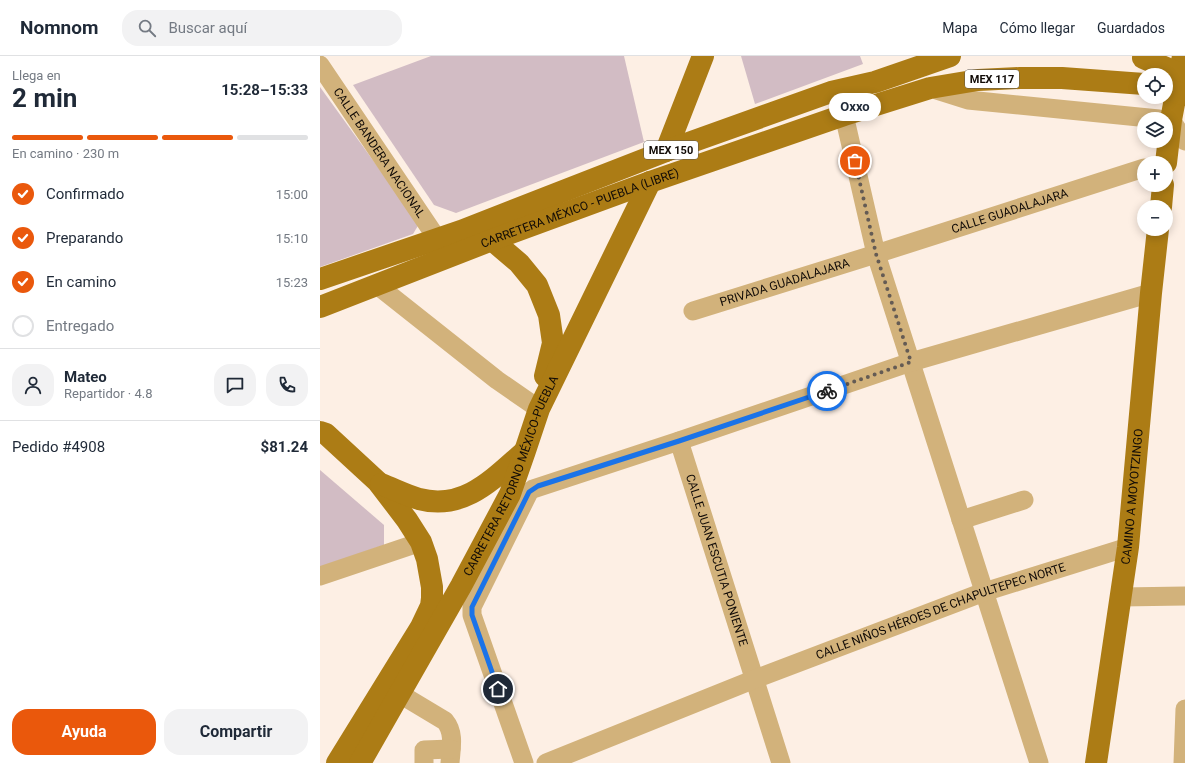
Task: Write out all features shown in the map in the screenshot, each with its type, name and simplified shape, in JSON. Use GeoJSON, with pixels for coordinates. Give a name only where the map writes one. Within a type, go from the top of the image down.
{"type":"FeatureCollection","features":[{"type":"Feature","properties":{"kind":"main road","name":"CARRETERA MÉXICO - PUEBLA (LIBRE)"},"geometry":{"type":"LineString","coordinates":[[320,280],[438,240],[666,152],[830,92],[875,82],[950,56]]}},
{"type":"Feature","properties":{"kind":"main road"},"geometry":{"type":"LineString","coordinates":[[1167,112],[1183,56]]}},
{"type":"Feature","properties":{"kind":"main road"},"geometry":{"type":"LineString","coordinates":[[1140,57],[1185,76]]}},
{"type":"Feature","properties":{"kind":"main road"},"geometry":{"type":"LineString","coordinates":[[666,152],[700,62]]}},
{"type":"Feature","properties":{"kind":"main road","name":"MEX 117"},"geometry":{"type":"LineString","coordinates":[[844,115],[930,88],[978,80],[1062,78],[1137,83]]}},
{"type":"Feature","properties":{"kind":"main road","name":"CARRETERA MÉXICO - PUEBLA (LIBRE)"},"geometry":{"type":"LineString","coordinates":[[320,307],[492,240],[650,182],[844,115],[875,82]]}},
{"type":"Feature","properties":{"kind":"main road"},"geometry":{"type":"LineString","coordinates":[[1173,91],[1185,95]]}},
{"type":"Feature","properties":{"kind":"main road","name":"CARRETERA RETORNO MÉXICO-PUEBLA"},"geometry":{"type":"LineString","coordinates":[[360,763],[461,586],[510,494],[526,451],[539,409],[650,182]]}},
{"type":"Feature","properties":{"kind":"main road"},"geometry":{"type":"LineString","coordinates":[[470,228],[492,240],[519,263],[537,285],[549,315],[553,343],[539,409]]}},
{"type":"Feature","properties":{"kind":"main road","name":"CAMINO A MOYOTZINGO"},"geometry":{"type":"LineString","coordinates":[[1096,763],[1128,547],[1157,236]]}},
{"type":"Feature","properties":{"kind":"main road"},"geometry":{"type":"LineString","coordinates":[[322,434],[378,482],[407,520],[421,542],[427,559],[432,598],[431,606],[421,627],[337,763]]}},
{"type":"Feature","properties":{"kind":"main road"},"geometry":{"type":"LineString","coordinates":[[378,482],[420,499],[444,502],[454,500],[464,497],[490,482],[526,451]]}},
{"type":"Feature","properties":{"kind":"street","name":"CALLE BANDERA NACIONAL"},"geometry":{"type":"LineString","coordinates":[[320,65],[438,240]]}},
{"type":"Feature","properties":{"kind":"street"},"geometry":{"type":"LineString","coordinates":[[930,88],[968,100],[1137,117]]}},
{"type":"Feature","properties":{"kind":"street"},"geometry":{"type":"LineString","coordinates":[[844,115],[876,254],[1039,763]]}},
{"type":"Feature","properties":{"kind":"street"},"geometry":{"type":"LineString","coordinates":[[1173,128],[1185,141]]}},
{"type":"Feature","properties":{"kind":"street","name":"CALLE GUADALAJARA"},"geometry":{"type":"LineString","coordinates":[[876,254],[1137,170]]}},
{"type":"Feature","properties":{"kind":"street","name":"PRIVADA GUADALAJARA"},"geometry":{"type":"LineString","coordinates":[[693,311],[876,254]]}},
{"type":"Feature","properties":{"kind":"street"},"geometry":{"type":"LineString","coordinates":[[377,285],[497,380],[539,409]]}},
{"type":"Feature","properties":{"kind":"street"},"geometry":{"type":"LineString","coordinates":[[524,763],[472,615],[472,607],[529,492],[534,488],[679,441],[911,362],[1151,292]]}},
{"type":"Feature","properties":{"kind":"street","name":"CALLE JUAN ESCUTIA PONIENTE"},"geometry":{"type":"LineString","coordinates":[[679,441],[781,763]]}},
{"type":"Feature","properties":{"kind":"street"},"geometry":{"type":"LineString","coordinates":[[961,520],[1024,500]]}},
{"type":"Feature","properties":{"kind":"street"},"geometry":{"type":"LineString","coordinates":[[320,576],[421,542]]}},
{"type":"Feature","properties":{"kind":"street","name":"CALLE NIÑOS HÉROES DE CHAPULTEPEC NORTE"},"geometry":{"type":"LineString","coordinates":[[546,763],[755,679],[984,592],[1128,547]]}},
{"type":"Feature","properties":{"kind":"street"},"geometry":{"type":"LineString","coordinates":[[1121,596],[1185,596]]}},
{"type":"Feature","properties":{"kind":"street"},"geometry":{"type":"LineString","coordinates":[[400,694],[445,721],[452,732],[451,756],[424,750],[424,763]]}},
{"type":"Feature","properties":{"kind":"street"},"geometry":{"type":"LineString","coordinates":[[1183,763],[1185,709]]}},
{"type":"Feature","properties":{"kind":"building"},"geometry":{"type":"Polygon","coordinates":[[[431,56],[624,56],[644,142],[456,213],[434,205],[353,85],[431,56]]]}},
{"type":"Feature","properties":{"kind":"building"},"geometry":{"type":"Polygon","coordinates":[[[741,56],[860,56],[863,64],[755,104],[741,56]]]}},
{"type":"Feature","properties":{"kind":"building"},"geometry":{"type":"Polygon","coordinates":[[[320,87],[419,224],[413,234],[320,267],[320,87]]]}},
{"type":"Feature","properties":{"kind":"building"},"geometry":{"type":"Polygon","coordinates":[[[320,470],[384,525],[384,545],[320,567],[320,470]]]}},
{"type":"Feature","properties":{"kind":"way so far"},"geometry":{"type":"LineString","coordinates":[[827,391],[911,362],[876,254],[855,161]]}},
{"type":"Feature","properties":{"kind":"place","name":"Oxxo"},"geometry":{"type":"Point","coordinates":[855,161]}},
{"type":"Feature","properties":{"kind":"route"},"geometry":{"type":"LineString","coordinates":[[498,689],[472,615],[472,607],[529,492],[538,486],[679,441],[827,391]]}}]}
